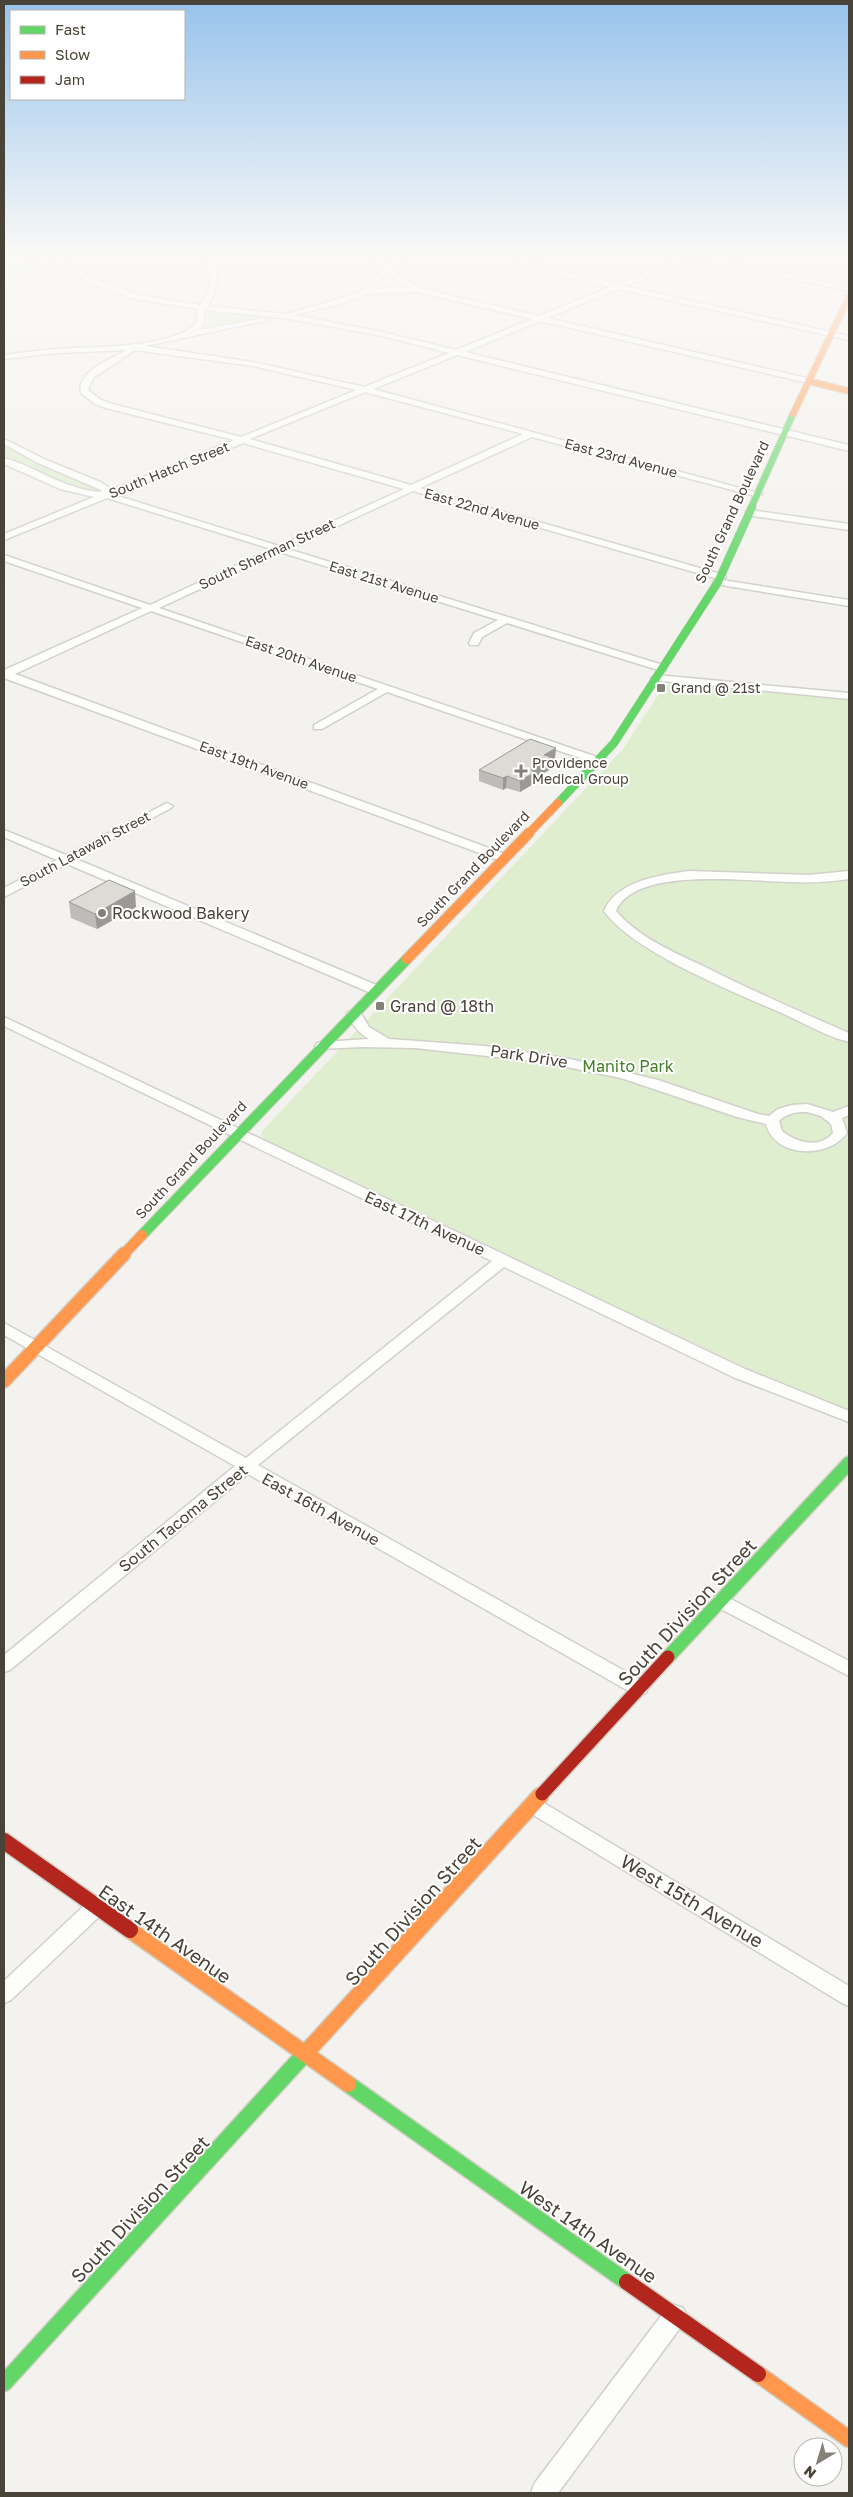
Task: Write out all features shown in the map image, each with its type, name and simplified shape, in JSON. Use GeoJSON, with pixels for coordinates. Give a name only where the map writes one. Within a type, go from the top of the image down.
{"type":"FeatureCollection","features":[{"type":"Feature","properties":{"kind":"main road","name":"South Grand Boulevard"},"geometry":{"type":"LineString","coordinates":[[4,1382],[237,1133],[599,761],[614,742],[719,580],[813,372]]}},
{"type":"Feature","properties":{"kind":"main road"},"geometry":{"type":"LineString","coordinates":[[808,381],[849,391]]}},
{"type":"Feature","properties":{"kind":"main road","name":"South Division Street"},"geometry":{"type":"LineString","coordinates":[[4,2383],[640,1688],[849,1463]]}},
{"type":"Feature","properties":{"kind":"main road","name":"East 14th Avenue"},"geometry":{"type":"LineString","coordinates":[[4,1842],[306,2054]]}},
{"type":"Feature","properties":{"kind":"main road","name":"West 14th Avenue"},"geometry":{"type":"LineString","coordinates":[[306,2054],[849,2438]]}},
{"type":"Feature","properties":{"kind":"street","name":"East 22nd Avenue"},"geometry":{"type":"LineString","coordinates":[[95,372],[91,374],[84,384],[84,391],[90,397],[109,406],[243,440],[719,580],[849,603]]}},
{"type":"Feature","properties":{"kind":"street","name":"East 23rd Avenue"},"geometry":{"type":"LineString","coordinates":[[286,372],[366,390],[758,494]]}},
{"type":"Feature","properties":{"kind":"street","name":"South Hatch Street"},"geometry":{"type":"LineString","coordinates":[[4,537],[411,372]]}},
{"type":"Feature","properties":{"kind":"street"},"geometry":{"type":"LineString","coordinates":[[538,372],[849,448]]}},
{"type":"Feature","properties":{"kind":"street"},"geometry":{"type":"LineString","coordinates":[[768,372],[808,381]]}},
{"type":"Feature","properties":{"kind":"street","name":"South Sherman Street"},"geometry":{"type":"LineString","coordinates":[[5,674],[532,434]]}},
{"type":"Feature","properties":{"kind":"street"},"geometry":{"type":"LineString","coordinates":[[4,441],[41,461],[96,484],[105,489],[106,495],[88,494],[63,487],[4,460]]}},
{"type":"Feature","properties":{"kind":"street","name":"East 21st Avenue"},"geometry":{"type":"LineString","coordinates":[[106,495],[506,620],[659,673],[849,696]]}},
{"type":"Feature","properties":{"kind":"street"},"geometry":{"type":"LineString","coordinates":[[749,513],[849,528]]}},
{"type":"Feature","properties":{"kind":"street","name":"East 20th Avenue"},"geometry":{"type":"LineString","coordinates":[[4,558],[599,761]]}},
{"type":"Feature","properties":{"kind":"street"},"geometry":{"type":"LineString","coordinates":[[474,643],[478,635],[506,620]]}},
{"type":"Feature","properties":{"kind":"street","name":"East 19th Avenue"},"geometry":{"type":"LineString","coordinates":[[5,674],[504,858]]}},
{"type":"Feature","properties":{"kind":"street"},"geometry":{"type":"LineString","coordinates":[[318,727],[387,688]]}},
{"type":"Feature","properties":{"kind":"street","name":"South Latawah Street"},"geometry":{"type":"LineString","coordinates":[[4,893],[166,806]]}},
{"type":"Feature","properties":{"kind":"street"},"geometry":{"type":"LineString","coordinates":[[4,833],[376,990]]}},
{"type":"Feature","properties":{"kind":"street"},"geometry":{"type":"LineString","coordinates":[[849,875],[800,879],[707,875],[677,877],[646,884],[630,891],[615,901],[610,911],[613,919],[621,926],[646,942],[849,1038]]}},
{"type":"Feature","properties":{"kind":"street","name":"Park Drive"},"geometry":{"type":"LineString","coordinates":[[354,1013],[358,1023],[364,1030],[398,1043]]}},
{"type":"Feature","properties":{"kind":"street","name":"East 17th Avenue"},"geometry":{"type":"LineString","coordinates":[[4,1020],[756,1380],[849,1417]]}},
{"type":"Feature","properties":{"kind":"street","name":"Park Drive"},"geometry":{"type":"LineString","coordinates":[[322,1046],[361,1041],[398,1043],[501,1051],[572,1062],[654,1083],[746,1116],[772,1121]]}},
{"type":"Feature","properties":{"kind":"street"},"geometry":{"type":"LineString","coordinates":[[798,1108],[817,1110],[833,1117],[838,1122],[840,1133],[832,1142],[816,1147],[787,1142],[774,1132],[772,1121],[781,1112],[798,1108]]}},
{"type":"Feature","properties":{"kind":"street"},"geometry":{"type":"LineString","coordinates":[[833,1117],[849,1110]]}},
{"type":"Feature","properties":{"kind":"street","name":"South Tacoma Street"},"geometry":{"type":"LineString","coordinates":[[4,1665],[246,1466],[503,1260]]}},
{"type":"Feature","properties":{"kind":"street","name":"East 16th Avenue"},"geometry":{"type":"LineString","coordinates":[[4,1328],[640,1688]]}},
{"type":"Feature","properties":{"kind":"street"},"geometry":{"type":"LineString","coordinates":[[720,1601],[849,1669]]}},
{"type":"Feature","properties":{"kind":"street","name":"West 15th Avenue"},"geometry":{"type":"LineString","coordinates":[[534,1805],[849,1996]]}},
{"type":"Feature","properties":{"kind":"street"},"geometry":{"type":"LineString","coordinates":[[4,1994],[96,1907]]}},
{"type":"Feature","properties":{"kind":"street"},"geometry":{"type":"LineString","coordinates":[[542,2493],[613,2402],[675,2316]]}},
{"type":"Feature","properties":{"kind":"green space"},"geometry":{"type":"Polygon","coordinates":[[[4,444],[44,465],[101,489],[95,493],[88,492],[4,457],[4,444]]]}},
{"type":"Feature","properties":{"kind":"green space","name":"Manito Park"},"geometry":{"type":"Polygon","coordinates":[[[668,684],[849,699],[849,1410],[757,1373],[265,1140],[261,1135],[263,1130],[623,749],[664,686],[668,684]]]}},
{"type":"Feature","properties":{"kind":"building"},"geometry":{"type":"Polygon","coordinates":[[[530,739],[556,748],[544,755],[551,757],[531,770],[535,772],[520,781],[507,776],[503,778],[479,770],[530,739]]]}},
{"type":"Feature","properties":{"kind":"building"},"geometry":{"type":"Polygon","coordinates":[[[109,880],[135,891],[95,914],[69,902],[109,880]]]}},
{"type":"Feature","properties":{"kind":"traffic: fast"},"geometry":{"type":"LineString","coordinates":[[558,803],[614,743],[718,582],[793,414]]}},
{"type":"Feature","properties":{"kind":"traffic: fast"},"geometry":{"type":"LineString","coordinates":[[142,1235],[407,959]]}},
{"type":"Feature","properties":{"kind":"traffic: fast"},"geometry":{"type":"LineString","coordinates":[[668,1657],[849,1463]]}},
{"type":"Feature","properties":{"kind":"traffic: fast"},"geometry":{"type":"LineString","coordinates":[[4,2383],[312,2046]]}},
{"type":"Feature","properties":{"kind":"traffic: fast"},"geometry":{"type":"LineString","coordinates":[[348,2084],[627,2282]]}},
{"type":"Feature","properties":{"kind":"traffic: slow"},"geometry":{"type":"LineString","coordinates":[[793,414],[813,372]]}},
{"type":"Feature","properties":{"kind":"traffic: slow"},"geometry":{"type":"LineString","coordinates":[[808,381],[849,391]]}},
{"type":"Feature","properties":{"kind":"traffic: slow"},"geometry":{"type":"LineString","coordinates":[[407,959],[558,803]]}},
{"type":"Feature","properties":{"kind":"traffic: slow"},"geometry":{"type":"LineString","coordinates":[[4,1381],[142,1235]]}},
{"type":"Feature","properties":{"kind":"traffic: slow"},"geometry":{"type":"LineString","coordinates":[[312,2046],[542,1794]]}},
{"type":"Feature","properties":{"kind":"traffic: slow"},"geometry":{"type":"LineString","coordinates":[[130,1930],[348,2084]]}},
{"type":"Feature","properties":{"kind":"traffic: slow"},"geometry":{"type":"LineString","coordinates":[[758,2374],[849,2439]]}},
{"type":"Feature","properties":{"kind":"traffic: jam"},"geometry":{"type":"LineString","coordinates":[[542,1794],[668,1657]]}},
{"type":"Feature","properties":{"kind":"traffic: jam"},"geometry":{"type":"LineString","coordinates":[[4,1841],[130,1930]]}},
{"type":"Feature","properties":{"kind":"traffic: jam"},"geometry":{"type":"LineString","coordinates":[[627,2282],[758,2374]]}},
{"type":"Feature","properties":{"kind":"place","name":"Grand @ 21st"},"geometry":{"type":"Point","coordinates":[661,688]}},
{"type":"Feature","properties":{"kind":"place","name":"Providence Medical Group"},"geometry":{"type":"Point","coordinates":[521,771]}},
{"type":"Feature","properties":{"kind":"place","name":"Rockwood Bakery"},"geometry":{"type":"Point","coordinates":[102,913]}},
{"type":"Feature","properties":{"kind":"place","name":"Grand @ 18th"},"geometry":{"type":"Point","coordinates":[380,1006]}}]}
